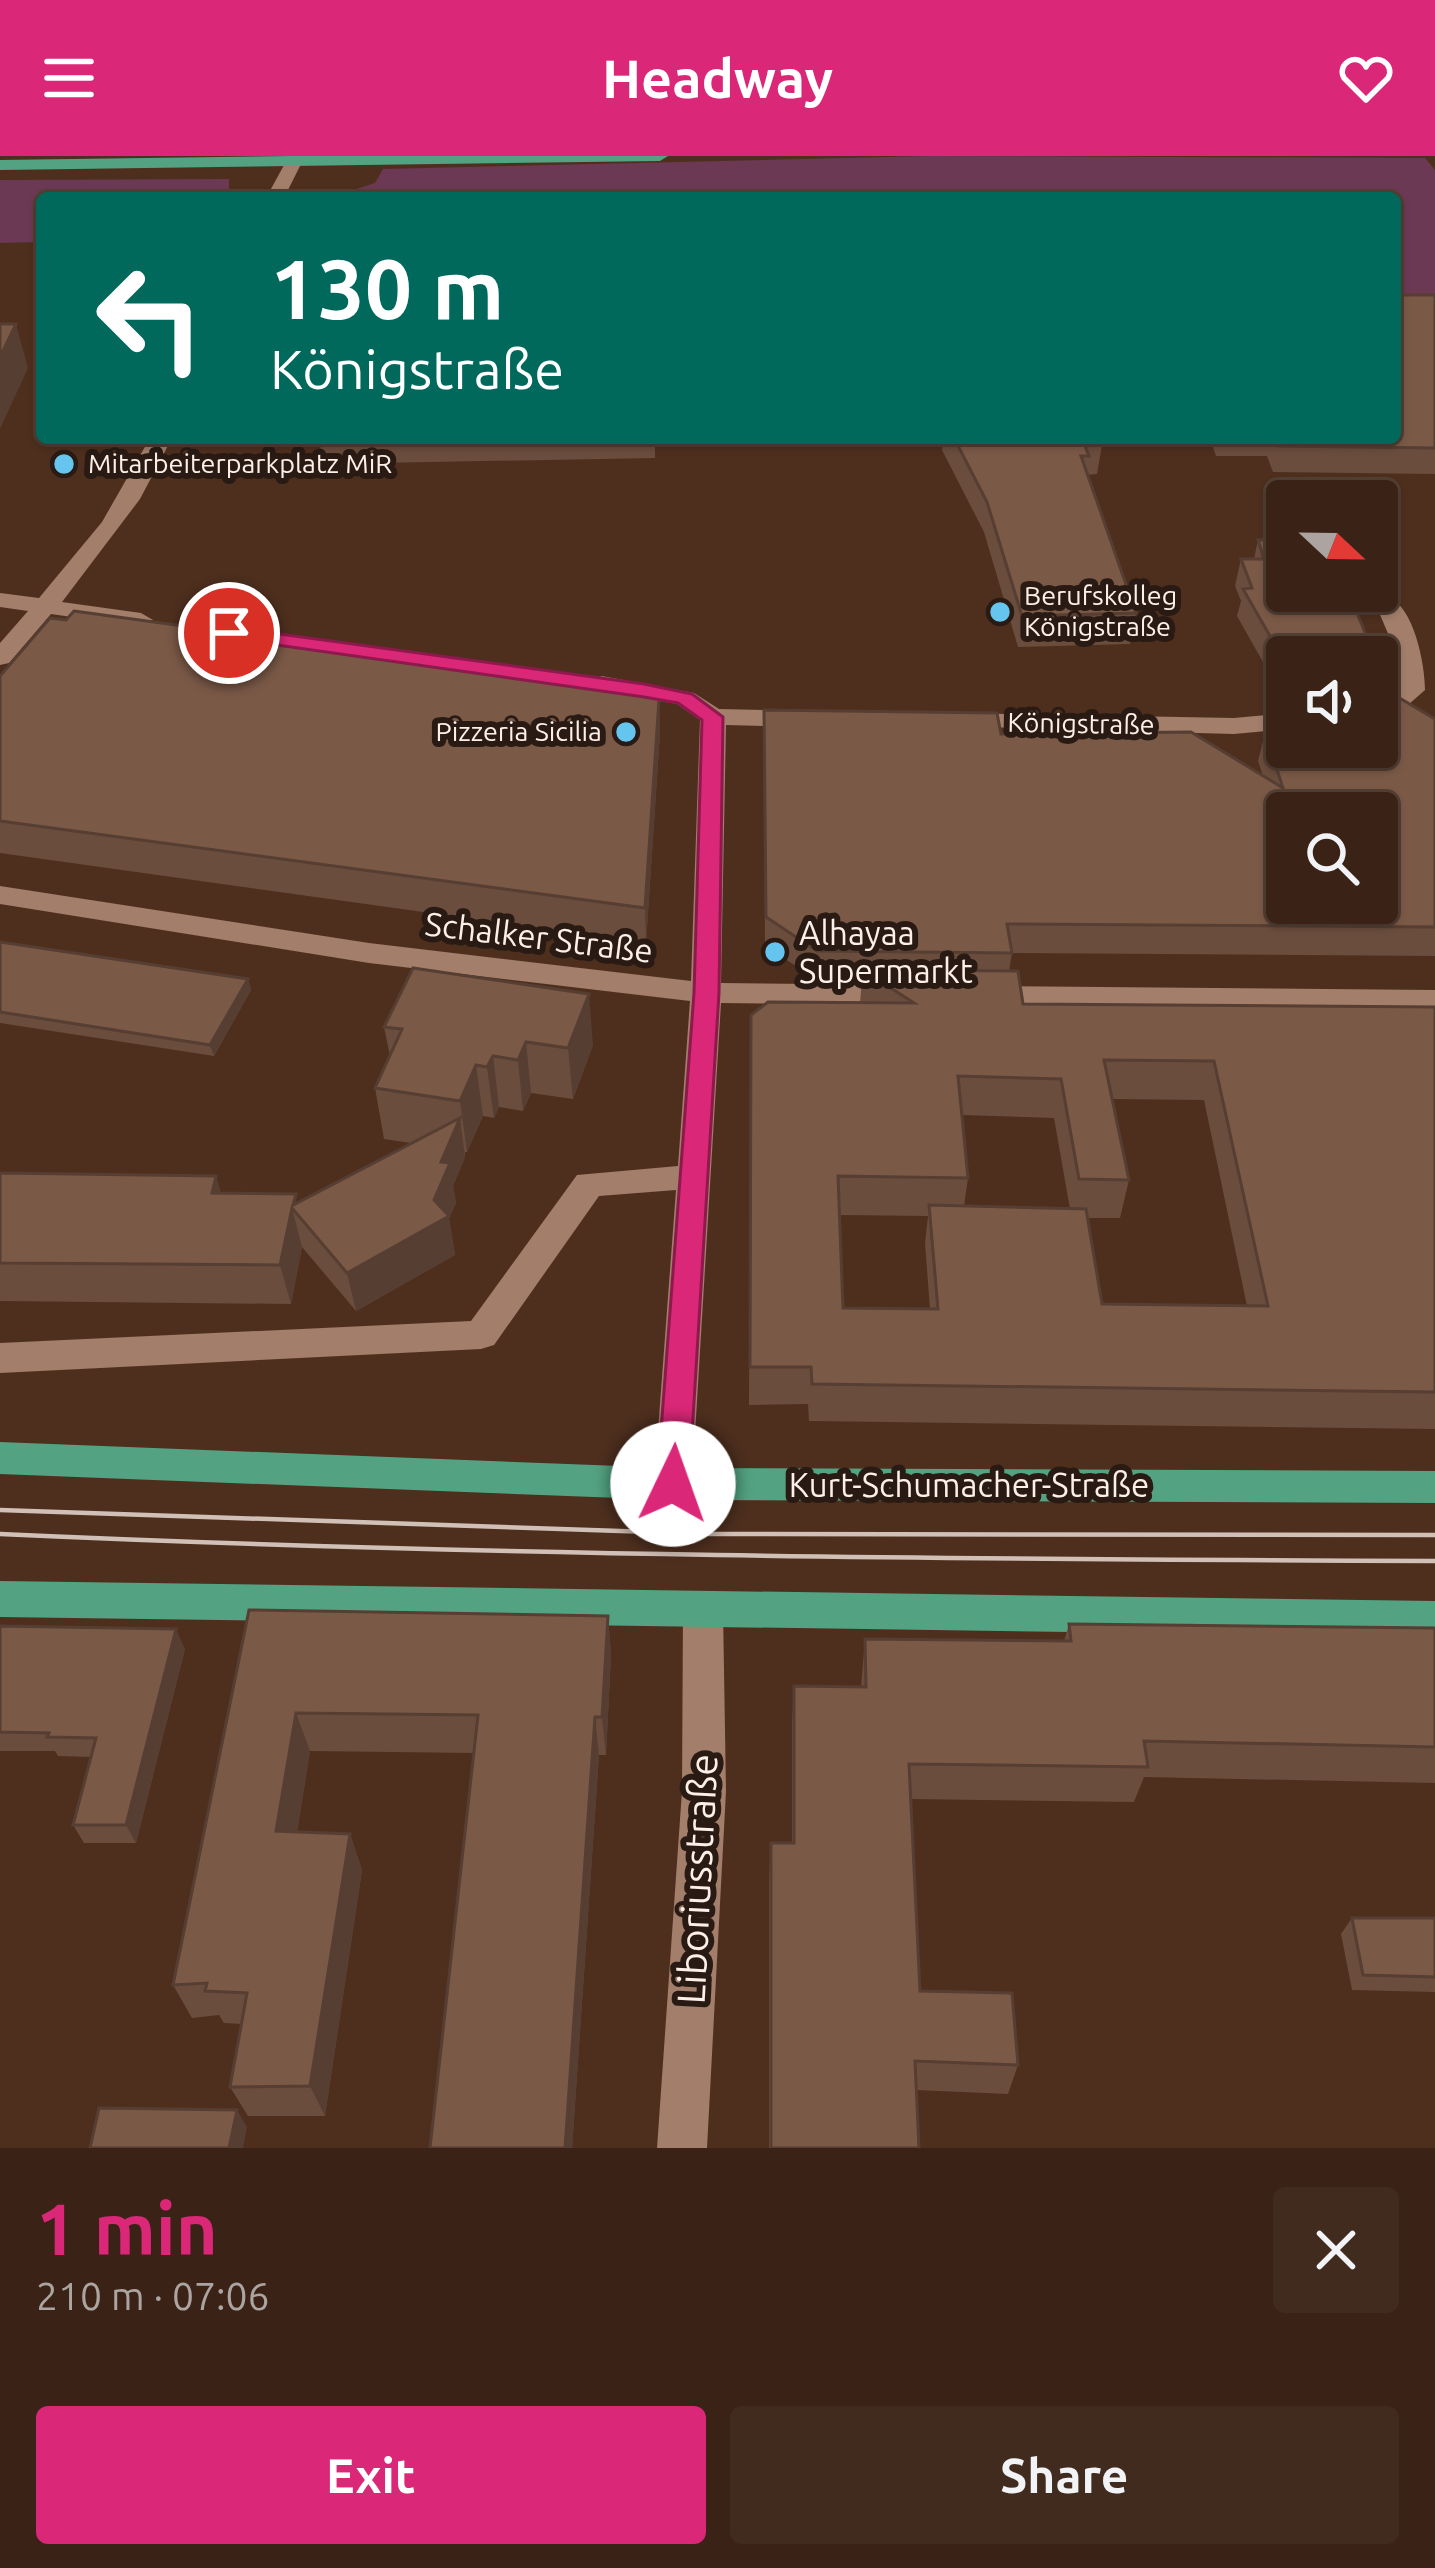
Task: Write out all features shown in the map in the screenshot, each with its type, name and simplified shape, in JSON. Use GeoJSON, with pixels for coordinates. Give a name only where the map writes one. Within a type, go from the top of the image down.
{"type":"FeatureCollection","features":[{"type":"Feature","properties":{"kind":"main road"},"geometry":{"type":"LineString","coordinates":[[0,165],[660,156]]}},
{"type":"Feature","properties":{"kind":"main road","name":"Kurt-Schumacher-Straße"},"geometry":{"type":"LineString","coordinates":[[0,1458],[673,1484],[1435,1487]]}},
{"type":"Feature","properties":{"kind":"main road"},"geometry":{"type":"LineString","coordinates":[[0,1599],[1435,1619]]}},
{"type":"Feature","properties":{"kind":"street"},"geometry":{"type":"LineString","coordinates":[[278,192],[294,159]]}},
{"type":"Feature","properties":{"kind":"street"},"geometry":{"type":"LineString","coordinates":[[0,658],[97,547],[135,491],[158,444]]}},
{"type":"Feature","properties":{"kind":"street"},"geometry":{"type":"LineString","coordinates":[[0,600],[160,623]]}},
{"type":"Feature","properties":{"kind":"street"},"geometry":{"type":"LineString","coordinates":[[1392,612],[1413,664],[1412,690],[1398,701]]}},
{"type":"Feature","properties":{"kind":"street"},"geometry":{"type":"LineString","coordinates":[[575,681],[685,698],[713,717],[831,719]]}},
{"type":"Feature","properties":{"kind":"street"},"geometry":{"type":"LineString","coordinates":[[673,1484],[706,993],[713,717]]}},
{"type":"Feature","properties":{"kind":"street","name":"Königstraße"},"geometry":{"type":"LineString","coordinates":[[926,721],[1266,723]]}},
{"type":"Feature","properties":{"kind":"street","name":"Schalker Straße"},"geometry":{"type":"LineString","coordinates":[[0,895],[368,953],[706,993],[1435,1000]]}},
{"type":"Feature","properties":{"kind":"street"},"geometry":{"type":"LineString","coordinates":[[0,1358],[481,1336],[589,1184],[691,1177]]}},
{"type":"Feature","properties":{"kind":"street","name":"Liboriusstraße"},"geometry":{"type":"LineString","coordinates":[[682,2148],[704,1791],[703,1610]]}},
{"type":"Feature","properties":{"kind":"shaded area"},"geometry":{"type":"Polygon","coordinates":[[[930,156],[1425,158],[1435,170],[1435,301],[1401,298],[1401,192],[347,192],[375,183],[383,169],[930,156]]]}},
{"type":"Feature","properties":{"kind":"shaded area"},"geometry":{"type":"Polygon","coordinates":[[[229,179],[229,192],[36,192],[36,242],[0,243],[0,180],[229,179]]]}},
{"type":"Feature","properties":{"kind":"building"},"geometry":{"type":"Polygon","coordinates":[[[1401,295],[1435,295],[1435,448],[1279,446],[1401,444],[1401,295]]]}},
{"type":"Feature","properties":{"kind":"building"},"geometry":{"type":"Polygon","coordinates":[[[0,324],[16,324],[0,357],[0,324]]]}},
{"type":"Feature","properties":{"kind":"building"},"geometry":{"type":"Polygon","coordinates":[[[957,444],[1102,444],[1085,446],[1089,456],[1081,456],[1136,613],[1022,616],[987,502],[957,444]]]}},
{"type":"Feature","properties":{"kind":"building"},"geometry":{"type":"Polygon","coordinates":[[[1258,540],[1266,540],[1266,612],[1357,612],[1366,636],[1270,636],[1243,589],[1252,588],[1241,559],[1264,559],[1258,540]]]}},
{"type":"Feature","properties":{"kind":"building"},"geometry":{"type":"Polygon","coordinates":[[[74,611],[644,689],[659,700],[645,908],[0,821],[0,676],[50,618],[66,620],[74,611]]]}},
{"type":"Feature","properties":{"kind":"building"},"geometry":{"type":"Polygon","coordinates":[[[1398,697],[1435,719],[1435,927],[1007,924],[1012,953],[817,951],[766,917],[764,710],[997,713],[1001,734],[1191,732],[1283,788],[1276,768],[1398,768],[1398,697]]]}},
{"type":"Feature","properties":{"kind":"building"},"geometry":{"type":"Polygon","coordinates":[[[0,942],[248,979],[210,1045],[0,1012],[0,942]]]}},
{"type":"Feature","properties":{"kind":"building"},"geometry":{"type":"Polygon","coordinates":[[[413,968],[589,994],[568,1048],[526,1042],[518,1060],[493,1056],[487,1067],[476,1065],[460,1101],[375,1088],[402,1029],[384,1027],[413,968]]]}},
{"type":"Feature","properties":{"kind":"building"},"geometry":{"type":"Polygon","coordinates":[[[863,970],[1018,971],[1023,1004],[1435,1007],[1435,1392],[812,1384],[811,1367],[750,1367],[751,1015],[768,1002],[914,1003],[863,970]],[[1104,1060],[1129,1180],[1079,1179],[1061,1079],[958,1076],[968,1178],[838,1176],[843,1308],[938,1309],[929,1205],[1086,1209],[1102,1304],[1268,1306],[1214,1061],[1104,1060]]]}},
{"type":"Feature","properties":{"kind":"building"},"geometry":{"type":"Polygon","coordinates":[[[460,1118],[441,1162],[450,1163],[434,1200],[449,1216],[347,1273],[292,1208],[280,1265],[0,1263],[0,1173],[216,1176],[212,1193],[296,1194],[293,1205],[460,1118]]]}},
{"type":"Feature","properties":{"kind":"building"},"geometry":{"type":"Polygon","coordinates":[[[249,1610],[608,1616],[602,1717],[595,1717],[565,2148],[430,2148],[478,1715],[296,1713],[276,1831],[350,1834],[310,2086],[230,2087],[247,1993],[205,1991],[207,1983],[173,1985],[249,1610]]]}},
{"type":"Feature","properties":{"kind":"building"},"geometry":{"type":"Polygon","coordinates":[[[1069,1624],[1435,1628],[1435,1747],[1144,1741],[1148,1767],[909,1764],[920,1991],[1012,1993],[1018,2065],[915,2061],[919,2148],[771,2148],[771,1843],[794,1843],[794,1686],[866,1687],[865,1639],[1071,1641],[1069,1624]]]}},
{"type":"Feature","properties":{"kind":"building"},"geometry":{"type":"Polygon","coordinates":[[[0,1626],[176,1629],[126,1825],[73,1825],[96,1738],[0,1732],[0,1626]]]}},
{"type":"Feature","properties":{"kind":"building"},"geometry":{"type":"Polygon","coordinates":[[[1352,1918],[1435,1918],[1435,1977],[1363,1975],[1352,1918]]]}},
{"type":"Feature","properties":{"kind":"building"},"geometry":{"type":"Polygon","coordinates":[[[99,2108],[237,2110],[229,2148],[90,2148],[99,2108]]]}},
{"type":"Feature","properties":{"kind":"tram line"},"geometry":{"type":"LineString","coordinates":[[0,1510],[710,1534],[1435,1535]]}},
{"type":"Feature","properties":{"kind":"tram line"},"geometry":{"type":"LineString","coordinates":[[0,1534],[538,1552],[1435,1561]]}},
{"type":"Feature","properties":{"kind":"place","name":"Mitarbeiterparkplatz MiR"},"geometry":{"type":"Point","coordinates":[64,464]}},
{"type":"Feature","properties":{"kind":"place","name":"Berufskolleg Königstraße"},"geometry":{"type":"Point","coordinates":[1000,612]}},
{"type":"Feature","properties":{"kind":"place","name":"Pizzeria Sicilia"},"geometry":{"type":"Point","coordinates":[626,732]}},
{"type":"Feature","properties":{"kind":"place","name":"Alhayaa Supermarkt"},"geometry":{"type":"Point","coordinates":[775,952]}},
{"type":"Feature","properties":{"kind":"route"},"geometry":{"type":"LineString","coordinates":[[229,633],[644,690],[685,698],[713,717],[706,993],[673,1484]]}}]}
